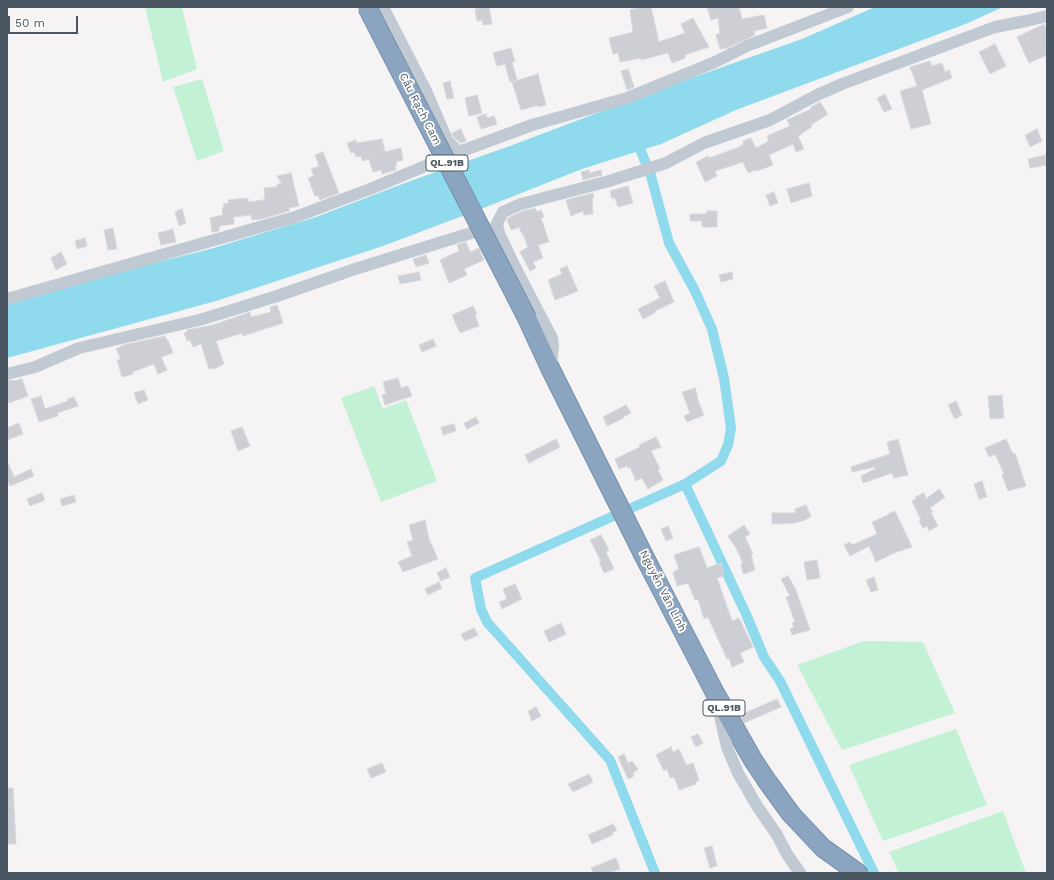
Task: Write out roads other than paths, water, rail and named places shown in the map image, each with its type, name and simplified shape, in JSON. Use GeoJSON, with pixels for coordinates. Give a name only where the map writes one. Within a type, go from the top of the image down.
{"type":"FeatureCollection","features":[{"type":"Feature","properties":{"kind":"highway","name":"Cầu Rạch Cam"},"geometry":{"type":"LineString","coordinates":[[367,7],[527,318]]}},
{"type":"Feature","properties":{"kind":"highway","name":"Nguyễn Văn Linh"},"geometry":{"type":"LineString","coordinates":[[527,318],[592,454],[644,556],[715,693],[753,760],[767,782],[791,814],[823,848],[858,873]]}},
{"type":"Feature","properties":{"kind":"street"},"geometry":{"type":"LineString","coordinates":[[383,7],[427,93],[448,142],[459,152]]}},
{"type":"Feature","properties":{"kind":"street"},"geometry":{"type":"LineString","coordinates":[[7,299],[295,217],[370,189],[459,152],[532,125],[627,98],[715,62],[747,46],[848,7]]}},
{"type":"Feature","properties":{"kind":"street"},"geometry":{"type":"LineString","coordinates":[[551,370],[553,346],[551,333],[514,265],[498,228],[497,223],[501,214],[521,204],[666,164],[704,143],[770,120],[817,95],[842,84],[995,27],[1047,16]]}},
{"type":"Feature","properties":{"kind":"street"},"geometry":{"type":"LineString","coordinates":[[7,374],[35,367],[79,348],[221,314],[343,273],[489,228],[498,228]]}},
{"type":"Feature","properties":{"kind":"street"},"geometry":{"type":"LineString","coordinates":[[715,693],[727,747],[738,773],[757,806],[800,873]]}},
{"type":"Feature","properties":{"kind":"water"},"geometry":{"type":"Polygon","coordinates":[[[875,7],[1003,7],[968,23],[736,110],[661,144],[582,169],[383,246],[216,301],[7,358],[7,305],[104,276],[210,249],[316,217],[663,88],[802,39],[875,7]]]}},
{"type":"Feature","properties":{"kind":"waterway"},"geometry":{"type":"LineString","coordinates":[[636,139],[651,176],[669,243],[695,291],[712,329],[724,378],[731,428],[728,445],[721,461],[685,484],[475,578],[481,609],[487,622],[610,760],[655,873]]}},
{"type":"Feature","properties":{"kind":"waterway"},"geometry":{"type":"LineString","coordinates":[[685,484],[746,614],[764,657],[780,681],[874,873]]}}]}
